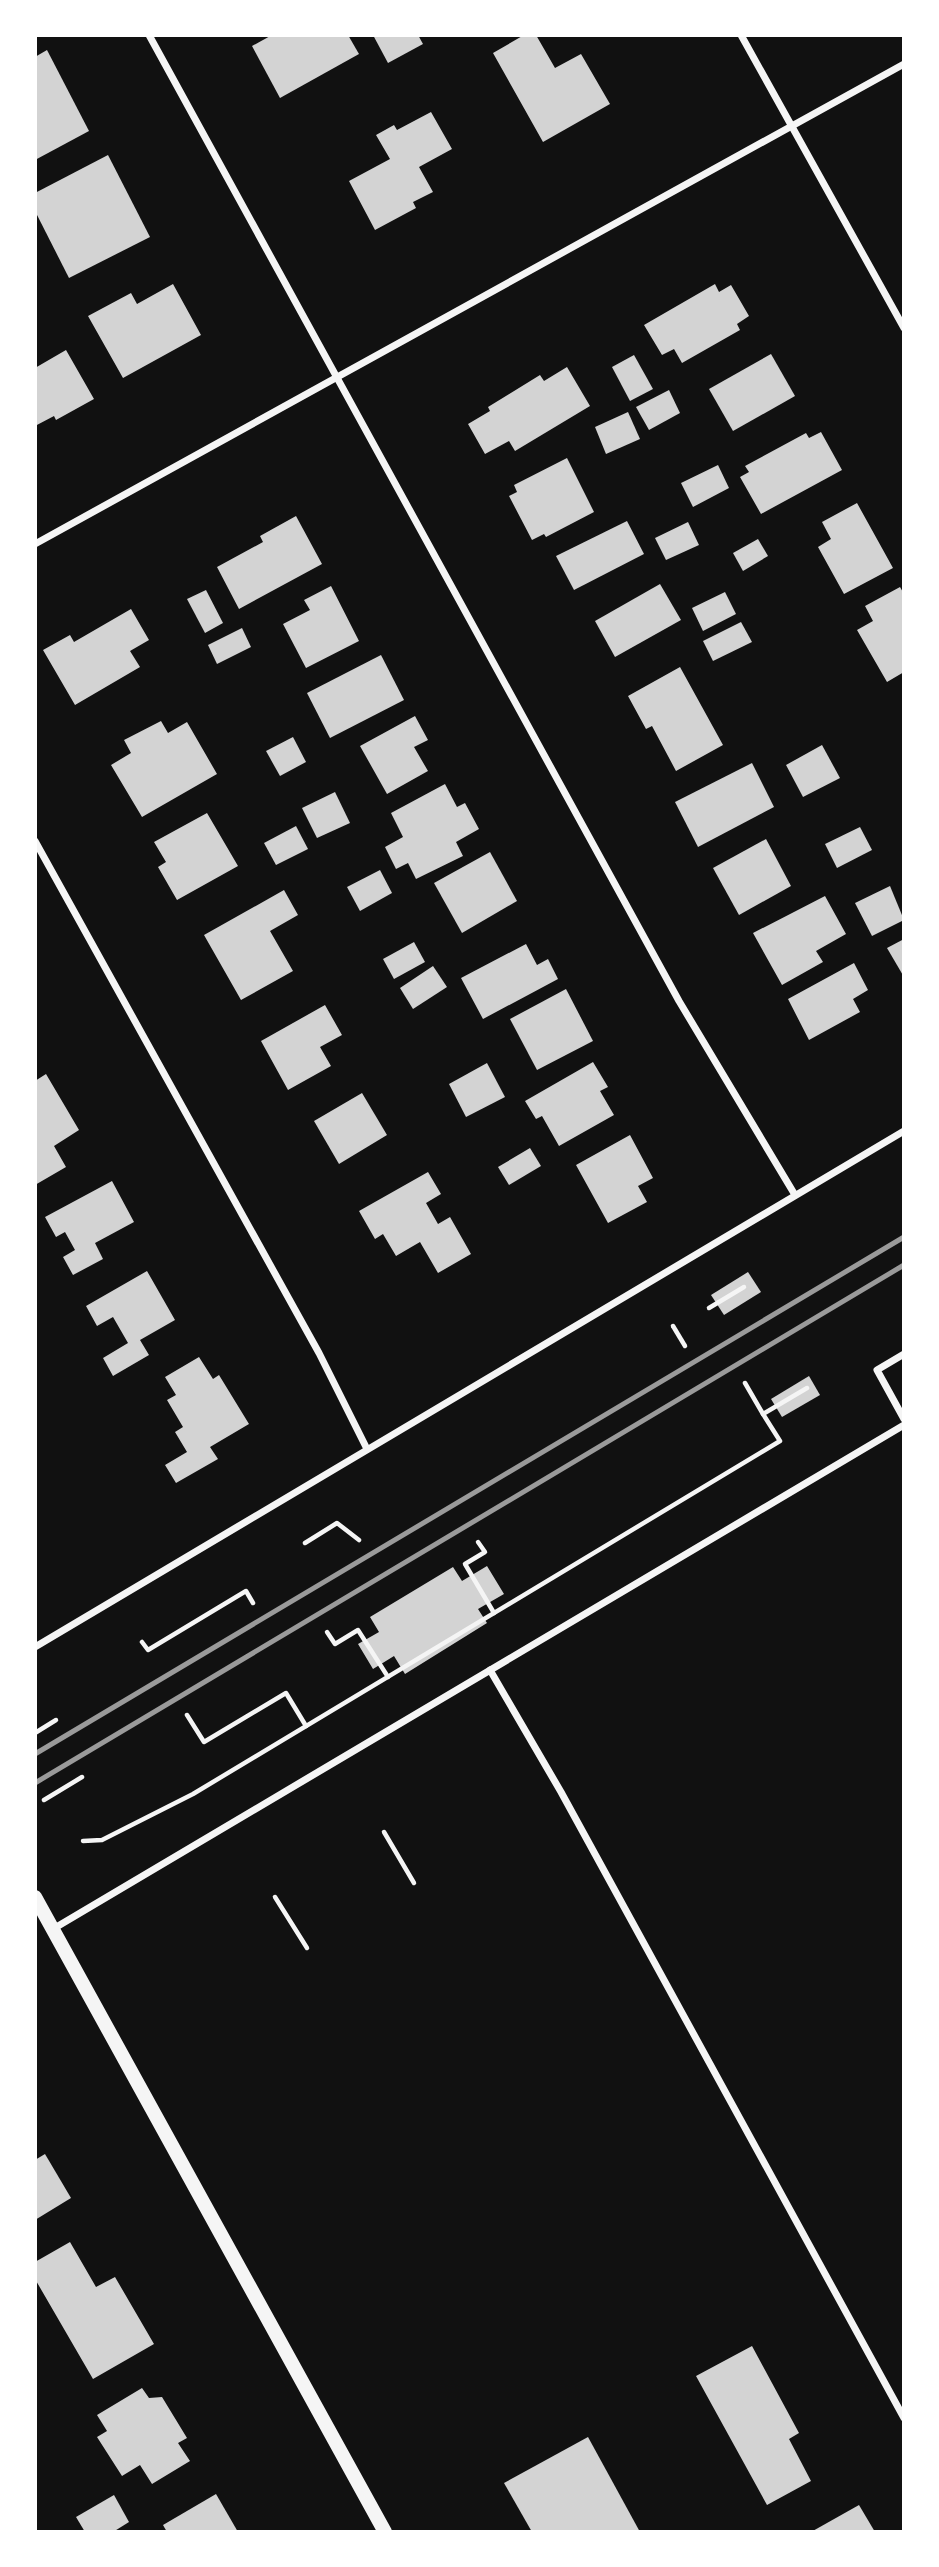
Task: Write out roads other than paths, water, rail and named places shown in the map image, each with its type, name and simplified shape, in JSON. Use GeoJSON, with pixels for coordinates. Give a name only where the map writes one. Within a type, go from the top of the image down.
{"type":"FeatureCollection","features":[{"type":"Feature","properties":{"kind":"main road"},"geometry":{"type":"LineString","coordinates":[[35,1897],[385,2532]]}},
{"type":"Feature","properties":{"kind":"street"},"geometry":{"type":"LineString","coordinates":[[149,35],[679,1001],[794,1195]]}},
{"type":"Feature","properties":{"kind":"street"},"geometry":{"type":"LineString","coordinates":[[741,35],[904,328]]}},
{"type":"Feature","properties":{"kind":"street"},"geometry":{"type":"LineString","coordinates":[[35,544],[904,64]]}},
{"type":"Feature","properties":{"kind":"street"},"geometry":{"type":"LineString","coordinates":[[35,841],[319,1353],[367,1449]]}},
{"type":"Feature","properties":{"kind":"street"},"geometry":{"type":"LineString","coordinates":[[35,1647],[904,1132]]}},
{"type":"Feature","properties":{"kind":"street"},"geometry":{"type":"LineString","coordinates":[[904,1354],[877,1370],[904,1419]]}},
{"type":"Feature","properties":{"kind":"street"},"geometry":{"type":"LineString","coordinates":[[53,1929],[904,1425]]}},
{"type":"Feature","properties":{"kind":"street"},"geometry":{"type":"LineString","coordinates":[[490,1670],[561,1792],[904,2418]]}},
{"type":"Feature","properties":{"kind":"railway"},"geometry":{"type":"LineString","coordinates":[[35,1754],[904,1237]]}},
{"type":"Feature","properties":{"kind":"railway"},"geometry":{"type":"LineString","coordinates":[[35,1783],[904,1265]]}}]}
